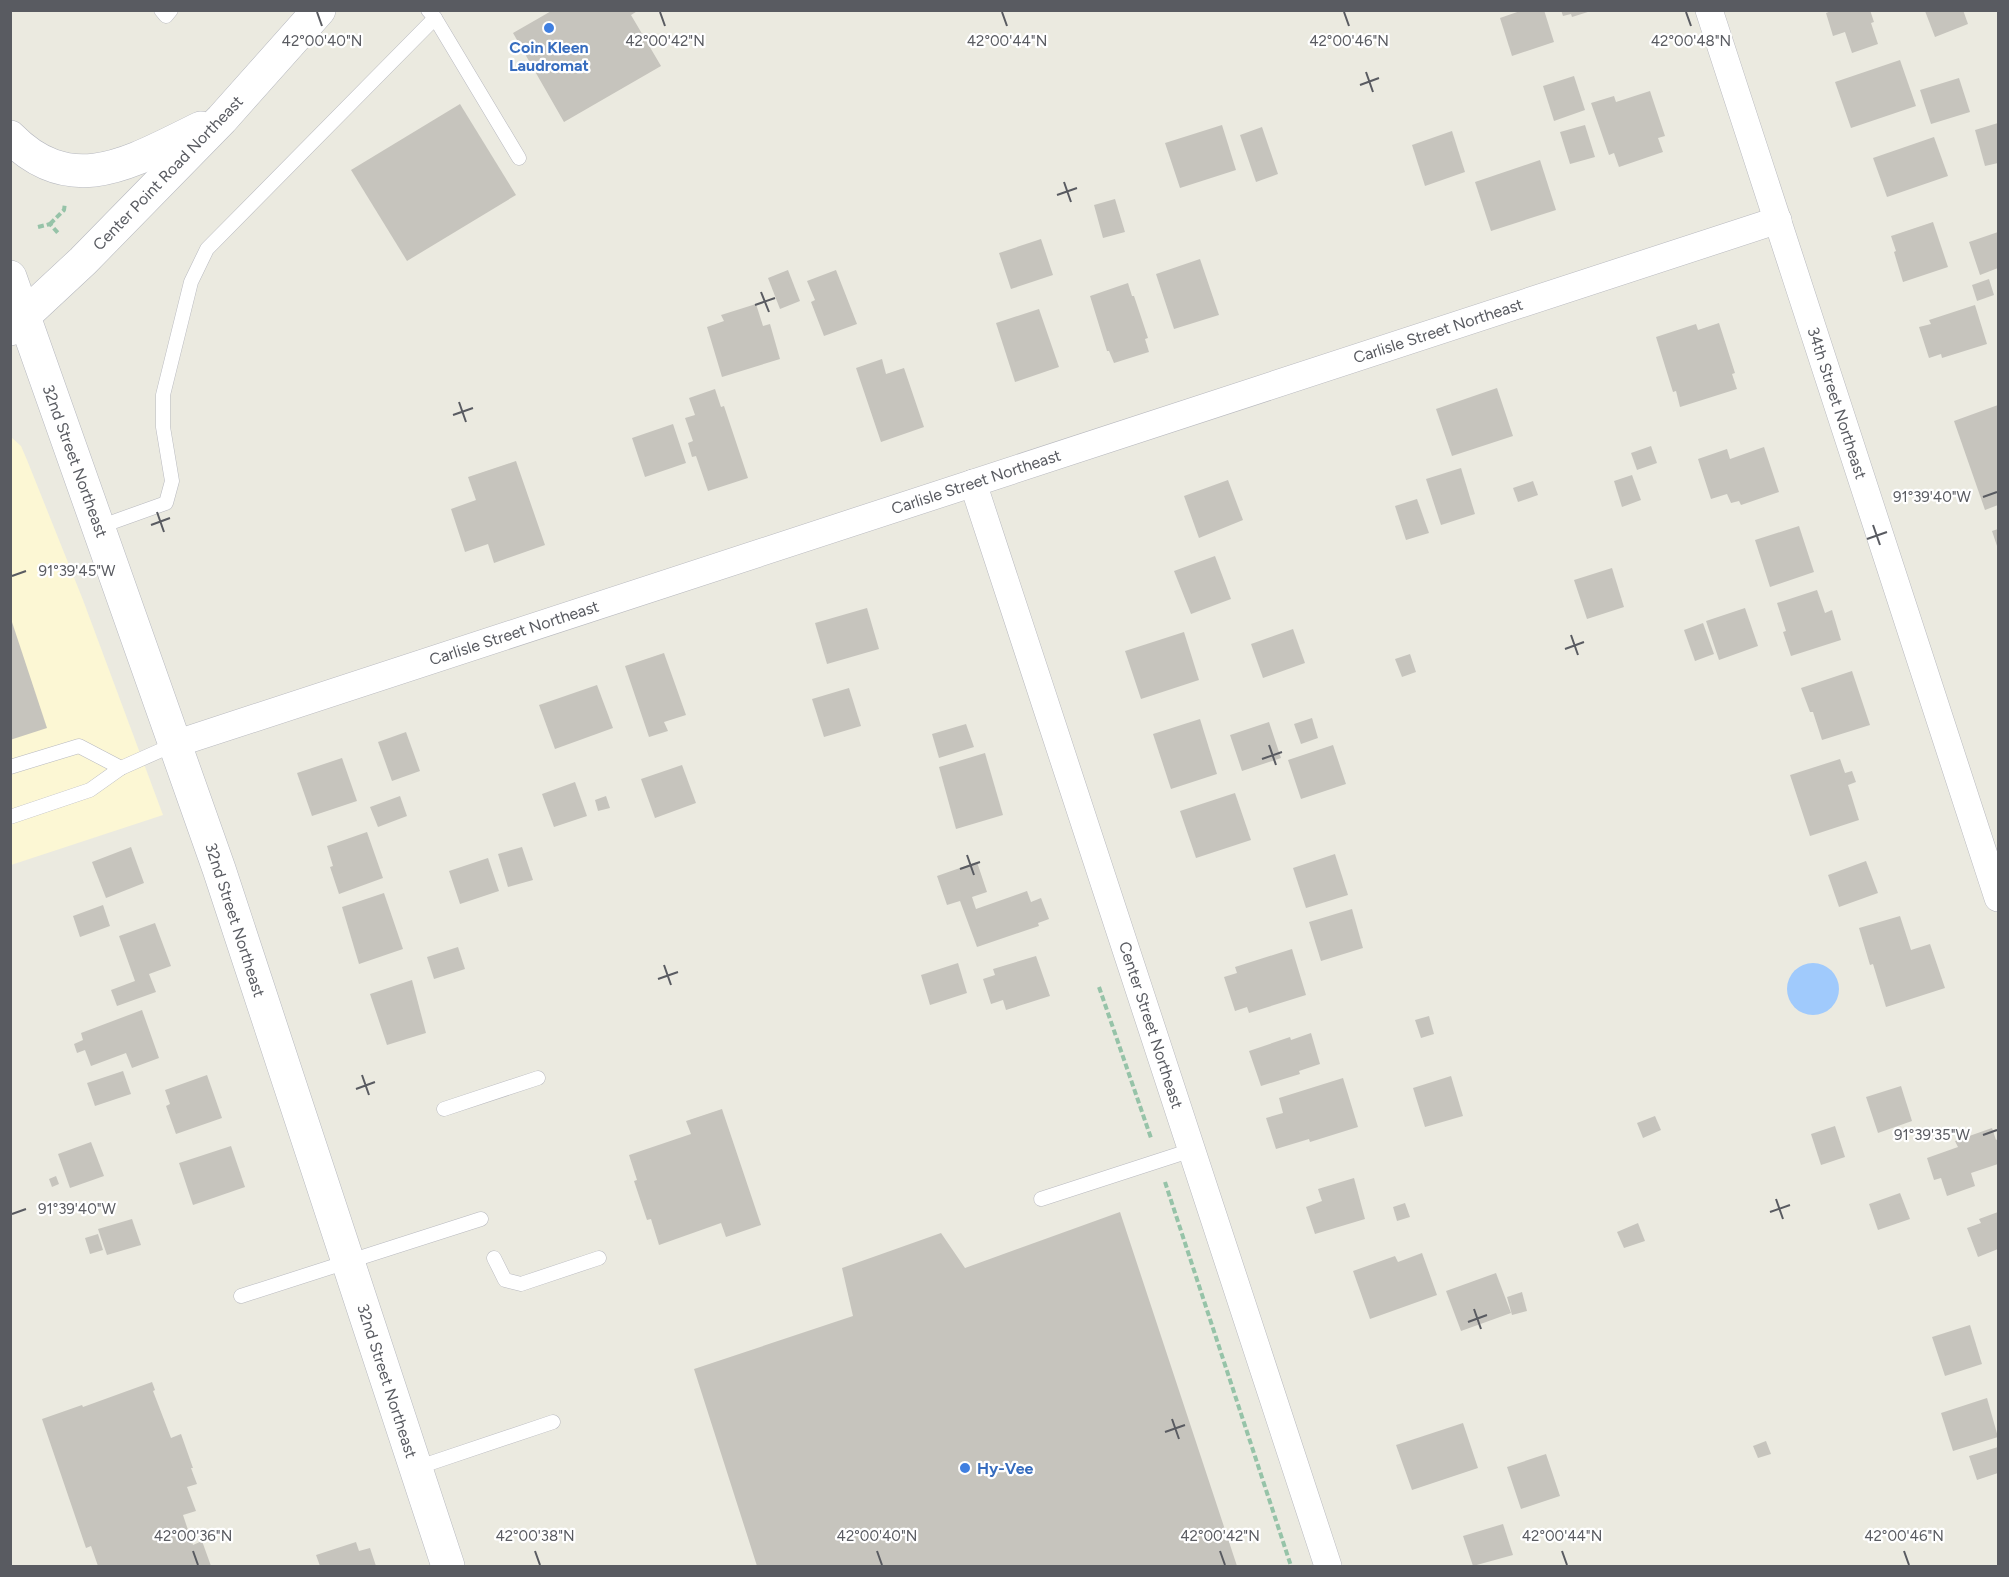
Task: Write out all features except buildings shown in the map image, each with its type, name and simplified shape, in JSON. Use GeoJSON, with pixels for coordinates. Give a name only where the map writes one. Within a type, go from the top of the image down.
{"type":"FeatureCollection","features":[{"type":"Feature","properties":{"kind":"main road","name":"Center Point Road Northeast"},"geometry":{"type":"LineString","coordinates":[[17,323],[222,119],[319,10]]}},
{"type":"Feature","properties":{"kind":"main road"},"geometry":{"type":"LineString","coordinates":[[10,137],[25,152],[46,164],[88,172],[111,168],[139,158],[222,119]]}},
{"type":"Feature","properties":{"kind":"main road","name":"32nd Street Northeast"},"geometry":{"type":"LineString","coordinates":[[10,277],[17,323],[99,527],[219,869],[448,1566]]}},
{"type":"Feature","properties":{"kind":"street","name":"34th Street Northeast"},"geometry":{"type":"LineString","coordinates":[[1709,10],[1998,898]]}},
{"type":"Feature","properties":{"kind":"street","name":"Carlisle Street Northeast"},"geometry":{"type":"LineString","coordinates":[[175,744],[1778,220]]}},
{"type":"Feature","properties":{"kind":"street","name":"Center Street Northeast"},"geometry":{"type":"LineString","coordinates":[[973,483],[1328,1566]]}},
{"type":"Feature","properties":{"kind":"lane"},"geometry":{"type":"LineString","coordinates":[[161,10],[166,16],[171,10]]}},
{"type":"Feature","properties":{"kind":"lane"},"geometry":{"type":"LineString","coordinates":[[99,527],[166,503],[172,481],[163,427],[163,395],[191,282],[207,249],[432,14],[519,158]]}},
{"type":"Feature","properties":{"kind":"lane"},"geometry":{"type":"LineString","coordinates":[[10,817],[90,790],[121,768],[175,744]]}},
{"type":"Feature","properties":{"kind":"lane"},"geometry":{"type":"LineString","coordinates":[[10,768],[78,746],[121,768]]}},
{"type":"Feature","properties":{"kind":"lane"},"geometry":{"type":"LineString","coordinates":[[444,1109],[538,1078]]}},
{"type":"Feature","properties":{"kind":"lane"},"geometry":{"type":"LineString","coordinates":[[1041,1199],[1192,1150]]}},
{"type":"Feature","properties":{"kind":"lane"},"geometry":{"type":"LineString","coordinates":[[241,1296],[481,1220]]}},
{"type":"Feature","properties":{"kind":"lane"},"geometry":{"type":"LineString","coordinates":[[494,1258],[505,1280],[521,1284],[599,1258]]}},
{"type":"Feature","properties":{"kind":"lane"},"geometry":{"type":"LineString","coordinates":[[415,1468],[553,1422]]}},
{"type":"Feature","properties":{"kind":"path"},"geometry":{"type":"LineString","coordinates":[[38,227],[50,224],[64,210],[66,193]]}},
{"type":"Feature","properties":{"kind":"path"},"geometry":{"type":"LineString","coordinates":[[50,224],[58,233]]}},
{"type":"Feature","properties":{"kind":"path"},"geometry":{"type":"LineString","coordinates":[[1099,987],[1291,1566]]}},
{"type":"Feature","properties":{"kind":"shaded area"},"geometry":{"type":"Polygon","coordinates":[[[10,436],[21,446],[27,460],[83,600],[163,815],[11,865],[10,436]]]}},
{"type":"Feature","properties":{"kind":"water"},"geometry":{"type":"Polygon","coordinates":[[[1813,963],[1823,965],[1831,971],[1837,979],[1839,989],[1837,999],[1831,1007],[1823,1013],[1813,1015],[1803,1013],[1795,1007],[1789,999],[1787,989],[1789,979],[1795,971],[1803,965],[1813,963]]]}},
{"type":"Feature","properties":{"kind":"place","name":"Coin Kleen Laudromat"},"geometry":{"type":"Point","coordinates":[549,28]}},
{"type":"Feature","properties":{"kind":"place","name":"Hy-Vee"},"geometry":{"type":"Point","coordinates":[965,1468]}}]}
